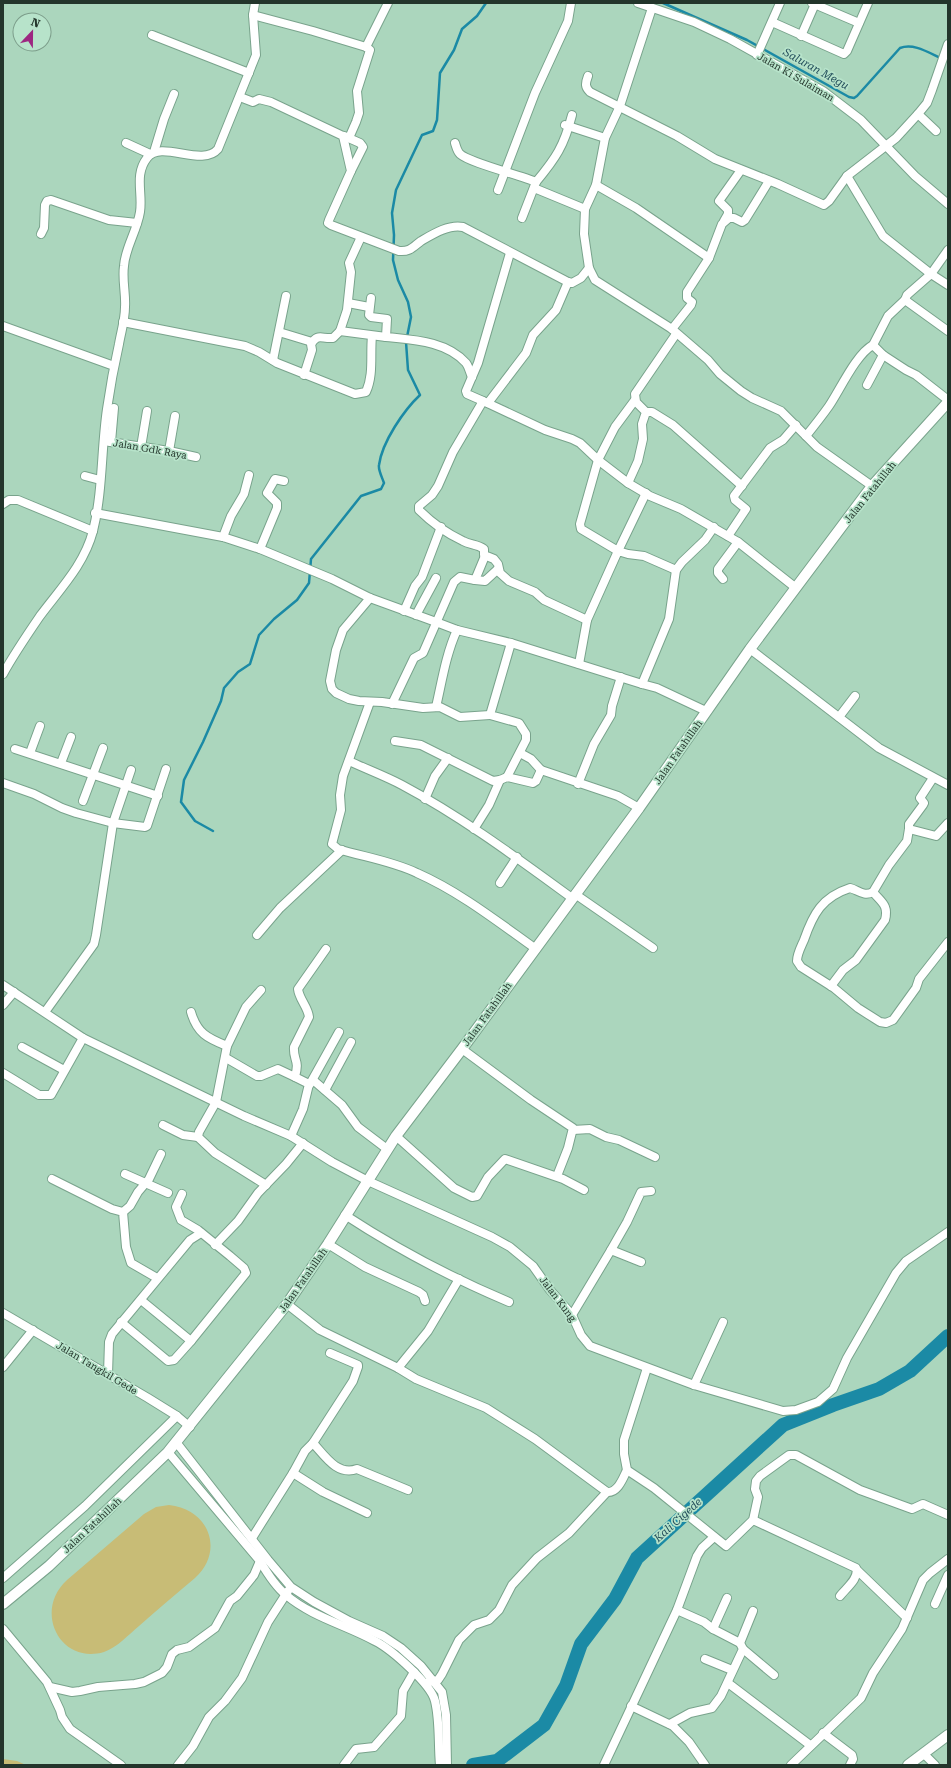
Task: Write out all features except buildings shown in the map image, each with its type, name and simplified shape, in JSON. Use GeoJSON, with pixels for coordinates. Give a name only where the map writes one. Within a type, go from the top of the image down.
{"type":"FeatureCollection","features":[{"type":"Feature","properties":{"kind":"street"},"geometry":{"type":"LineString","coordinates":[[126,143],[152,153],[160,150],[181,154],[206,155],[213,153],[218,149],[240,98],[256,51],[253,15],[255,3]]}},
{"type":"Feature","properties":{"kind":"street"},"geometry":{"type":"LineString","coordinates":[[366,47],[388,3]]}},
{"type":"Feature","properties":{"kind":"street"},"geometry":{"type":"LineString","coordinates":[[498,190],[535,93],[568,21],[571,3]]}},
{"type":"Feature","properties":{"kind":"street","name":"Jalan Ki Sulaiman"},"geometry":{"type":"LineString","coordinates":[[638,3],[694,22],[730,39],[759,50],[830,95],[861,120],[915,176],[948,204]]}},
{"type":"Feature","properties":{"kind":"street"},"geometry":{"type":"LineString","coordinates":[[759,50],[780,3]]}},
{"type":"Feature","properties":{"kind":"street"},"geometry":{"type":"LineString","coordinates":[[772,22],[844,54],[847,51],[868,3]]}},
{"type":"Feature","properties":{"kind":"street"},"geometry":{"type":"LineString","coordinates":[[801,36],[813,4],[859,23]]}},
{"type":"Feature","properties":{"kind":"street"},"geometry":{"type":"LineString","coordinates":[[652,8],[620,106],[605,138],[596,185],[585,209],[584,234],[589,268],[595,280],[674,332],[708,360],[720,374],[741,391],[752,398],[777,408],[818,447],[872,486]]}},
{"type":"Feature","properties":{"kind":"street"},"geometry":{"type":"LineString","coordinates":[[253,15],[366,47],[370,51],[356,91],[358,113],[346,137],[352,171]]}},
{"type":"Feature","properties":{"kind":"street"},"geometry":{"type":"LineString","coordinates":[[152,36],[249,73]]}},
{"type":"Feature","properties":{"kind":"street"},"geometry":{"type":"LineString","coordinates":[[588,76],[585,84],[586,88],[590,92],[620,106],[715,159],[824,205],[829,201],[850,174],[886,146],[918,114],[930,96],[944,61],[948,44]]}},
{"type":"Feature","properties":{"kind":"street"},"geometry":{"type":"LineString","coordinates":[[108,441],[107,411],[125,307],[124,264],[140,209],[139,177],[144,162],[152,153],[174,94]]}},
{"type":"Feature","properties":{"kind":"street"},"geometry":{"type":"LineString","coordinates":[[240,98],[253,102],[259,99],[271,102],[360,143],[363,149],[328,223],[406,252],[430,236],[456,226],[463,227],[510,253],[568,282],[572,283],[577,281],[589,268]]}},
{"type":"Feature","properties":{"kind":"street"},"geometry":{"type":"LineString","coordinates":[[918,114],[936,131]]}},
{"type":"Feature","properties":{"kind":"street"},"geometry":{"type":"LineString","coordinates":[[522,218],[535,185],[554,160],[564,143],[567,126],[572,115]]}},
{"type":"Feature","properties":{"kind":"street"},"geometry":{"type":"LineString","coordinates":[[567,126],[605,138]]}},
{"type":"Feature","properties":{"kind":"street"},"geometry":{"type":"LineString","coordinates":[[455,143],[459,153],[467,159],[505,171],[585,209]]}},
{"type":"Feature","properties":{"kind":"street"},"geometry":{"type":"LineString","coordinates":[[676,570],[644,556],[628,554],[618,550],[581,529],[580,524],[598,460],[615,427],[635,400],[637,391],[691,305],[692,302],[686,298],[686,296],[709,258],[728,210],[719,201],[741,170]]}},
{"type":"Feature","properties":{"kind":"street"},"geometry":{"type":"LineString","coordinates":[[850,174],[883,236],[931,274],[948,285]]}},
{"type":"Feature","properties":{"kind":"street"},"geometry":{"type":"LineString","coordinates":[[724,220],[732,217],[742,222],[745,220],[769,181]]}},
{"type":"Feature","properties":{"kind":"street"},"geometry":{"type":"LineString","coordinates":[[596,185],[636,208],[709,258]]}},
{"type":"Feature","properties":{"kind":"street"},"geometry":{"type":"LineString","coordinates":[[41,234],[44,228],[47,201],[51,200],[109,220],[137,223]]}},
{"type":"Feature","properties":{"kind":"street"},"geometry":{"type":"LineString","coordinates":[[304,375],[312,350],[312,342],[317,337],[333,338],[340,331],[348,303],[349,279],[351,272],[349,265],[361,236]]}},
{"type":"Feature","properties":{"kind":"street"},"geometry":{"type":"LineString","coordinates":[[806,436],[830,405],[842,382],[853,367],[873,345],[888,316],[905,300],[906,295],[931,274],[948,250]]}},
{"type":"Feature","properties":{"kind":"street"},"geometry":{"type":"LineString","coordinates":[[510,253],[472,377],[466,391],[467,394],[545,430],[580,443],[598,460],[628,482],[646,493],[714,527],[738,542],[796,588]]}},
{"type":"Feature","properties":{"kind":"street"},"geometry":{"type":"LineString","coordinates":[[475,580],[485,556],[484,549],[461,540],[441,527],[424,515],[419,510],[419,506],[432,495],[438,486],[453,452],[486,402],[526,353],[533,335],[556,310],[568,282]]}},
{"type":"Feature","properties":{"kind":"street"},"geometry":{"type":"LineString","coordinates":[[273,360],[286,296]]}},
{"type":"Feature","properties":{"kind":"street"},"geometry":{"type":"LineString","coordinates":[[371,298],[369,315],[371,317],[387,319],[386,337]]}},
{"type":"Feature","properties":{"kind":"street"},"geometry":{"type":"LineString","coordinates":[[905,300],[948,331]]}},
{"type":"Feature","properties":{"kind":"street"},"geometry":{"type":"LineString","coordinates":[[348,303],[369,307]]}},
{"type":"Feature","properties":{"kind":"street"},"geometry":{"type":"LineString","coordinates":[[123,322],[244,346],[304,375],[356,394],[366,392],[372,370],[370,350],[372,336]]}},
{"type":"Feature","properties":{"kind":"street"},"geometry":{"type":"LineString","coordinates":[[3,326],[114,366]]}},
{"type":"Feature","properties":{"kind":"street"},"geometry":{"type":"LineString","coordinates":[[340,331],[428,342],[443,347],[466,364],[472,377]]}},
{"type":"Feature","properties":{"kind":"street"},"geometry":{"type":"LineString","coordinates":[[279,332],[312,342]]}},
{"type":"Feature","properties":{"kind":"street"},"geometry":{"type":"LineString","coordinates":[[873,345],[883,356],[916,375],[948,401]]}},
{"type":"Feature","properties":{"kind":"street"},"geometry":{"type":"LineString","coordinates":[[867,384],[883,356]]}},
{"type":"Feature","properties":{"kind":"street"},"geometry":{"type":"LineString","coordinates":[[635,400],[646,412],[652,412],[673,425],[742,486]]}},
{"type":"Feature","properties":{"kind":"street","name":"Jalan Fatahillah"},"geometry":{"type":"LineString","coordinates":[[3,1604],[49,1566],[168,1452],[190,1427],[287,1304],[328,1244],[396,1136],[462,1049],[639,808],[750,649],[872,486],[948,401]]}},
{"type":"Feature","properties":{"kind":"street"},"geometry":{"type":"LineString","coordinates":[[3,674],[6,664],[40,616],[73,575],[86,551],[93,531],[100,480],[114,408]]}},
{"type":"Feature","properties":{"kind":"street"},"geometry":{"type":"LineString","coordinates":[[141,447],[147,411]]}},
{"type":"Feature","properties":{"kind":"street"},"geometry":{"type":"LineString","coordinates":[[628,482],[638,461],[643,439],[642,424],[646,412]]}},
{"type":"Feature","properties":{"kind":"street"},"geometry":{"type":"LineString","coordinates":[[169,451],[175,416]]}},
{"type":"Feature","properties":{"kind":"street"},"geometry":{"type":"LineString","coordinates":[[728,536],[746,509],[734,498],[770,448],[783,440],[796,425]]}},
{"type":"Feature","properties":{"kind":"street","name":"Jalan Gdk Raya"},"geometry":{"type":"LineString","coordinates":[[108,441],[196,457]]}},
{"type":"Feature","properties":{"kind":"street"},"geometry":{"type":"LineString","coordinates":[[223,537],[231,516],[244,494],[248,475]]}},
{"type":"Feature","properties":{"kind":"street"},"geometry":{"type":"LineString","coordinates":[[85,476],[100,480]]}},
{"type":"Feature","properties":{"kind":"street"},"geometry":{"type":"LineString","coordinates":[[260,549],[277,503],[267,493],[275,480],[284,481]]}},
{"type":"Feature","properties":{"kind":"street"},"geometry":{"type":"LineString","coordinates":[[579,664],[587,620],[618,550],[646,493]]}},
{"type":"Feature","properties":{"kind":"street"},"geometry":{"type":"LineString","coordinates":[[3,504],[9,500],[18,500],[93,531]]}},
{"type":"Feature","properties":{"kind":"street"},"geometry":{"type":"LineString","coordinates":[[95,513],[223,537],[260,549],[370,598],[404,611],[457,630],[511,643],[621,676],[657,688],[706,711]]}},
{"type":"Feature","properties":{"kind":"street"},"geometry":{"type":"LineString","coordinates":[[404,611],[415,586],[422,577],[441,527]]}},
{"type":"Feature","properties":{"kind":"street"},"geometry":{"type":"LineString","coordinates":[[642,684],[669,619],[676,570],[688,556],[706,540],[714,527]]}},
{"type":"Feature","properties":{"kind":"street"},"geometry":{"type":"LineString","coordinates":[[723,578],[718,573],[718,569],[738,542]]}},
{"type":"Feature","properties":{"kind":"street"},"geometry":{"type":"LineString","coordinates":[[485,556],[494,559],[498,564],[500,573],[510,581],[535,592],[544,600],[587,620]]}},
{"type":"Feature","properties":{"kind":"street"},"geometry":{"type":"LineString","coordinates":[[392,704],[414,658],[423,653],[449,593],[458,578],[460,577],[485,581],[498,569]]}},
{"type":"Feature","properties":{"kind":"street"},"geometry":{"type":"LineString","coordinates":[[416,615],[436,578]]}},
{"type":"Feature","properties":{"kind":"street"},"geometry":{"type":"LineString","coordinates":[[370,598],[343,630],[336,650],[330,681],[332,689],[336,693],[349,699],[370,702],[382,702],[423,708],[436,707],[447,710],[460,717],[490,715],[520,723],[526,734],[526,740],[520,752],[474,829]]}},
{"type":"Feature","properties":{"kind":"street"},"geometry":{"type":"LineString","coordinates":[[436,707],[445,664],[457,630]]}},
{"type":"Feature","properties":{"kind":"street"},"geometry":{"type":"LineString","coordinates":[[490,715],[511,643]]}},
{"type":"Feature","properties":{"kind":"street"},"geometry":{"type":"LineString","coordinates":[[750,649],[878,748],[948,785]]}},
{"type":"Feature","properties":{"kind":"street"},"geometry":{"type":"LineString","coordinates":[[578,784],[594,744],[611,715],[612,706],[621,676]]}},
{"type":"Feature","properties":{"kind":"street"},"geometry":{"type":"LineString","coordinates":[[839,717],[854,696]]}},
{"type":"Feature","properties":{"kind":"street"},"geometry":{"type":"LineString","coordinates":[[370,702],[343,776],[340,790],[341,810],[332,840],[334,846],[342,850],[400,866],[418,873],[486,914],[536,949]]}},
{"type":"Feature","properties":{"kind":"street"},"geometry":{"type":"LineString","coordinates":[[30,753],[40,726]]}},
{"type":"Feature","properties":{"kind":"street"},"geometry":{"type":"LineString","coordinates":[[61,763],[71,737]]}},
{"type":"Feature","properties":{"kind":"street"},"geometry":{"type":"LineString","coordinates":[[395,741],[421,745],[493,781],[504,778],[533,783],[536,781],[541,770]]}},
{"type":"Feature","properties":{"kind":"street"},"geometry":{"type":"LineString","coordinates":[[83,801],[103,748]]}},
{"type":"Feature","properties":{"kind":"street"},"geometry":{"type":"LineString","coordinates":[[15,749],[61,763],[125,787],[158,796]]}},
{"type":"Feature","properties":{"kind":"street"},"geometry":{"type":"LineString","coordinates":[[520,752],[532,760],[541,770],[578,784],[618,796],[639,808]]}},
{"type":"Feature","properties":{"kind":"street"},"geometry":{"type":"LineString","coordinates":[[425,799],[435,776],[448,758]]}},
{"type":"Feature","properties":{"kind":"street"},"geometry":{"type":"LineString","coordinates":[[349,761],[401,785],[474,829],[653,948]]}},
{"type":"Feature","properties":{"kind":"street"},"geometry":{"type":"LineString","coordinates":[[3,783],[46,799],[62,808],[113,823],[145,827],[147,826],[158,796],[166,769]]}},
{"type":"Feature","properties":{"kind":"street"},"geometry":{"type":"LineString","coordinates":[[45,1012],[94,944],[113,823],[131,770]]}},
{"type":"Feature","properties":{"kind":"street"},"geometry":{"type":"LineString","coordinates":[[933,778],[921,797],[924,804],[909,823],[907,841],[888,865],[873,892],[864,894],[851,888],[836,894],[819,908],[811,919],[797,961],[801,966],[880,1022],[890,1022],[916,988],[919,979],[948,942]]}},
{"type":"Feature","properties":{"kind":"street"},"geometry":{"type":"LineString","coordinates":[[909,829],[936,836],[948,823]]}},
{"type":"Feature","properties":{"kind":"street"},"geometry":{"type":"LineString","coordinates":[[257,935],[280,908],[342,850]]}},
{"type":"Feature","properties":{"kind":"street"},"geometry":{"type":"LineString","coordinates":[[500,883],[517,858]]}},
{"type":"Feature","properties":{"kind":"street"},"geometry":{"type":"LineString","coordinates":[[831,986],[843,970],[856,960],[885,920],[887,912],[885,906],[873,892]]}},
{"type":"Feature","properties":{"kind":"street"},"geometry":{"type":"LineString","coordinates":[[294,1077],[298,1064],[294,1047],[310,1017],[299,995],[298,988],[326,948]]}},
{"type":"Feature","properties":{"kind":"street","name":"Jalan Kung"},"geometry":{"type":"LineString","coordinates":[[3,985],[83,1038],[216,1102],[291,1136],[332,1162],[368,1181],[485,1234],[510,1247],[533,1266],[550,1290],[572,1315],[585,1340],[590,1346],[694,1385],[750,1400],[783,1411],[796,1410],[818,1402],[827,1395],[837,1382],[847,1358],[896,1272],[906,1260],[948,1232]]}},
{"type":"Feature","properties":{"kind":"street"},"geometry":{"type":"LineString","coordinates":[[198,1137],[199,1132],[216,1102],[226,1058],[227,1046],[246,1007],[260,990]]}},
{"type":"Feature","properties":{"kind":"street"},"geometry":{"type":"LineString","coordinates":[[3,1005],[14,992]]}},
{"type":"Feature","properties":{"kind":"street"},"geometry":{"type":"LineString","coordinates":[[191,1012],[199,1031],[227,1046]]}},
{"type":"Feature","properties":{"kind":"street"},"geometry":{"type":"LineString","coordinates":[[291,1136],[303,1109],[311,1082],[339,1032]]}},
{"type":"Feature","properties":{"kind":"street"},"geometry":{"type":"LineString","coordinates":[[3,1073],[39,1095],[45,1096],[51,1094],[83,1038]]}},
{"type":"Feature","properties":{"kind":"street"},"geometry":{"type":"LineString","coordinates":[[325,1090],[352,1042]]}},
{"type":"Feature","properties":{"kind":"street"},"geometry":{"type":"LineString","coordinates":[[22,1047],[64,1070]]}},
{"type":"Feature","properties":{"kind":"street"},"geometry":{"type":"LineString","coordinates":[[462,1049],[531,1100],[571,1126],[573,1130],[568,1148],[557,1176]]}},
{"type":"Feature","properties":{"kind":"street"},"geometry":{"type":"LineString","coordinates":[[226,1058],[257,1076],[261,1076],[275,1069],[311,1082],[325,1090],[342,1104],[358,1127],[387,1149]]}},
{"type":"Feature","properties":{"kind":"street"},"geometry":{"type":"LineString","coordinates":[[163,1125],[183,1136],[198,1137],[215,1153],[266,1184]]}},
{"type":"Feature","properties":{"kind":"street"},"geometry":{"type":"LineString","coordinates":[[573,1130],[590,1129],[606,1137],[619,1140],[655,1157]]}},
{"type":"Feature","properties":{"kind":"street"},"geometry":{"type":"LineString","coordinates":[[396,1136],[454,1188],[472,1198],[477,1196],[488,1177],[504,1159],[557,1176],[584,1190]]}},
{"type":"Feature","properties":{"kind":"street"},"geometry":{"type":"LineString","coordinates":[[215,1245],[238,1221],[258,1192],[286,1164],[303,1143]]}},
{"type":"Feature","properties":{"kind":"street"},"geometry":{"type":"LineString","coordinates":[[123,1212],[130,1206],[138,1192],[145,1184],[161,1154]]}},
{"type":"Feature","properties":{"kind":"street"},"geometry":{"type":"LineString","coordinates":[[125,1174],[168,1193]]}},
{"type":"Feature","properties":{"kind":"street"},"geometry":{"type":"LineString","coordinates":[[52,1180],[107,1207],[123,1212]]}},
{"type":"Feature","properties":{"kind":"street"},"geometry":{"type":"LineString","coordinates":[[572,1315],[611,1250],[616,1238],[628,1222],[641,1192],[651,1191]]}},
{"type":"Feature","properties":{"kind":"street"},"geometry":{"type":"LineString","coordinates":[[121,1322],[168,1361],[174,1360],[246,1273],[244,1268],[201,1233],[183,1221],[179,1216],[176,1207],[182,1194]]}},
{"type":"Feature","properties":{"kind":"street"},"geometry":{"type":"LineString","coordinates":[[123,1212],[128,1257],[131,1263],[158,1278]]}},
{"type":"Feature","properties":{"kind":"street"},"geometry":{"type":"LineString","coordinates":[[345,1215],[380,1238],[459,1279],[509,1302]]}},
{"type":"Feature","properties":{"kind":"street"},"geometry":{"type":"LineString","coordinates":[[108,1374],[109,1342],[112,1334],[190,1240],[201,1233]]}},
{"type":"Feature","properties":{"kind":"street"},"geometry":{"type":"LineString","coordinates":[[328,1244],[365,1267],[419,1292],[423,1295],[425,1301]]}},
{"type":"Feature","properties":{"kind":"street"},"geometry":{"type":"LineString","coordinates":[[611,1250],[641,1262]]}},
{"type":"Feature","properties":{"kind":"street"},"geometry":{"type":"LineString","coordinates":[[398,1368],[428,1331],[459,1279]]}},
{"type":"Feature","properties":{"kind":"street"},"geometry":{"type":"LineString","coordinates":[[141,1300],[191,1341]]}},
{"type":"Feature","properties":{"kind":"street"},"geometry":{"type":"LineString","coordinates":[[287,1304],[320,1330],[398,1368],[416,1379],[486,1408],[535,1439],[607,1492],[613,1492],[616,1489],[627,1470],[624,1454],[624,1440],[647,1368]]}},
{"type":"Feature","properties":{"kind":"street","name":"Jalan Tangkil Gede"},"geometry":{"type":"LineString","coordinates":[[4,1314],[108,1374],[176,1416],[190,1427]]}},
{"type":"Feature","properties":{"kind":"street"},"geometry":{"type":"LineString","coordinates":[[694,1385],[723,1322]]}},
{"type":"Feature","properties":{"kind":"street"},"geometry":{"type":"LineString","coordinates":[[3,1367],[32,1330]]}},
{"type":"Feature","properties":{"kind":"street"},"geometry":{"type":"LineString","coordinates":[[252,1538],[305,1451],[313,1443],[354,1381],[358,1365],[330,1353]]}},
{"type":"Feature","properties":{"kind":"street"},"geometry":{"type":"LineString","coordinates":[[3,1578],[85,1506],[176,1416]]}},
{"type":"Feature","properties":{"kind":"street"},"geometry":{"type":"LineString","coordinates":[[176,1442],[268,1560],[292,1587],[329,1610],[382,1636],[401,1648],[421,1666],[442,1692],[446,1715],[440,1765]]}},
{"type":"Feature","properties":{"kind":"street"},"geometry":{"type":"LineString","coordinates":[[313,1443],[340,1470],[349,1472],[357,1469],[408,1490]]}},
{"type":"Feature","properties":{"kind":"street"},"geometry":{"type":"LineString","coordinates":[[168,1452],[260,1561],[267,1574],[286,1595],[315,1613],[376,1642],[414,1672],[425,1683],[435,1700],[442,1746],[448,1765]]}},
{"type":"Feature","properties":{"kind":"street"},"geometry":{"type":"LineString","coordinates":[[627,1470],[678,1507],[726,1546],[753,1520],[758,1497],[755,1489],[756,1481],[784,1457],[791,1455],[796,1455],[810,1462],[860,1490],[893,1503],[912,1510],[923,1504],[948,1515]]}},
{"type":"Feature","properties":{"kind":"street"},"geometry":{"type":"LineString","coordinates":[[293,1473],[322,1492],[367,1513]]}},
{"type":"Feature","properties":{"kind":"street"},"geometry":{"type":"LineString","coordinates":[[425,1683],[438,1680],[459,1640],[474,1625],[489,1620],[499,1610],[512,1585],[537,1558],[569,1533],[607,1492]]}},
{"type":"Feature","properties":{"kind":"street"},"geometry":{"type":"LineString","coordinates":[[753,1520],[856,1568],[906,1618]]}},
{"type":"Feature","properties":{"kind":"street"},"geometry":{"type":"LineString","coordinates":[[604,1765],[677,1610],[697,1556],[702,1548],[714,1537]]}},
{"type":"Feature","properties":{"kind":"street"},"geometry":{"type":"LineString","coordinates":[[791,1765],[810,1745],[861,1698],[873,1673],[894,1642],[923,1580],[948,1560]]}},
{"type":"Feature","properties":{"kind":"street"},"geometry":{"type":"LineString","coordinates":[[50,1687],[72,1692],[80,1691],[98,1687],[140,1683],[162,1673],[167,1668],[172,1654],[177,1650],[188,1647],[215,1628],[230,1601],[237,1596],[254,1575],[260,1561]]}},
{"type":"Feature","properties":{"kind":"street"},"geometry":{"type":"LineString","coordinates":[[840,1596],[855,1577],[857,1570]]}},
{"type":"Feature","properties":{"kind":"street"},"geometry":{"type":"LineString","coordinates":[[935,1604],[948,1576]]}},
{"type":"Feature","properties":{"kind":"street"},"geometry":{"type":"LineString","coordinates":[[178,1765],[193,1746],[209,1716],[225,1701],[242,1678],[268,1622],[292,1587]]}},
{"type":"Feature","properties":{"kind":"street"},"geometry":{"type":"LineString","coordinates":[[713,1629],[727,1598]]}},
{"type":"Feature","properties":{"kind":"street"},"geometry":{"type":"LineString","coordinates":[[677,1610],[704,1622],[741,1646],[774,1674]]}},
{"type":"Feature","properties":{"kind":"street"},"geometry":{"type":"LineString","coordinates":[[670,1724],[690,1713],[712,1708],[728,1683],[753,1611]]}},
{"type":"Feature","properties":{"kind":"street"},"geometry":{"type":"LineString","coordinates":[[3,1629],[50,1687],[62,1717],[70,1729],[121,1765]]}},
{"type":"Feature","properties":{"kind":"street"},"geometry":{"type":"LineString","coordinates":[[705,1659],[732,1670]]}},
{"type":"Feature","properties":{"kind":"street"},"geometry":{"type":"LineString","coordinates":[[344,1765],[356,1749],[374,1747],[399,1720],[403,1709],[403,1691],[414,1672]]}},
{"type":"Feature","properties":{"kind":"street"},"geometry":{"type":"LineString","coordinates":[[728,1683],[810,1745]]}},
{"type":"Feature","properties":{"kind":"street"},"geometry":{"type":"LineString","coordinates":[[631,1706],[670,1724],[689,1742],[705,1765]]}},
{"type":"Feature","properties":{"kind":"street"},"geometry":{"type":"LineString","coordinates":[[823,1733],[852,1755],[853,1759],[850,1765]]}},
{"type":"Feature","properties":{"kind":"street"},"geometry":{"type":"LineString","coordinates":[[908,1765],[948,1735]]}},
{"type":"Feature","properties":{"kind":"street"},"geometry":{"type":"LineString","coordinates":[[924,1754],[935,1765]]}},
{"type":"Feature","properties":{"kind":"shaded area"},"geometry":{"type":"Polygon","coordinates":[[[169,1505],[183,1508],[194,1514],[203,1523],[211,1544],[209,1556],[204,1567],[195,1578],[114,1647],[104,1652],[88,1654],[75,1651],[64,1643],[56,1632],[52,1620],[52,1606],[57,1593],[67,1580],[144,1514],[156,1507],[169,1505]]]}},
{"type":"Feature","properties":{"kind":"shaded area"},"geometry":{"type":"Polygon","coordinates":[[[3,1759],[17,1761],[26,1765],[3,1765],[3,1759]]]}},
{"type":"Feature","properties":{"kind":"waterway"},"geometry":{"type":"LineString","coordinates":[[407,337],[411,317],[408,302],[398,280],[393,260],[394,235],[392,213],[396,190],[422,135],[433,131],[437,120],[440,73],[454,50],[462,29],[477,16],[486,3]]}},
{"type":"Feature","properties":{"kind":"waterway","name":"Saluran Megu"},"geometry":{"type":"LineString","coordinates":[[663,3],[747,40],[849,97],[854,98],[857,96],[900,48],[918,48],[948,61]]}},
{"type":"Feature","properties":{"kind":"waterway"},"geometry":{"type":"LineString","coordinates":[[213,831],[195,821],[181,802],[184,780],[221,701],[224,688],[238,672],[250,664],[259,635],[274,619],[297,600],[309,583],[311,559],[361,496],[381,489],[384,483],[379,465],[384,446],[407,409],[420,395],[408,370],[406,342]]}},
{"type":"Feature","properties":{"kind":"waterway","name":"Kali Cigede"},"geometry":{"type":"LineString","coordinates":[[473,1765],[497,1761],[544,1725],[566,1686],[581,1644],[615,1599],[637,1558],[783,1425],[879,1389],[910,1371],[948,1336]]}}]}
